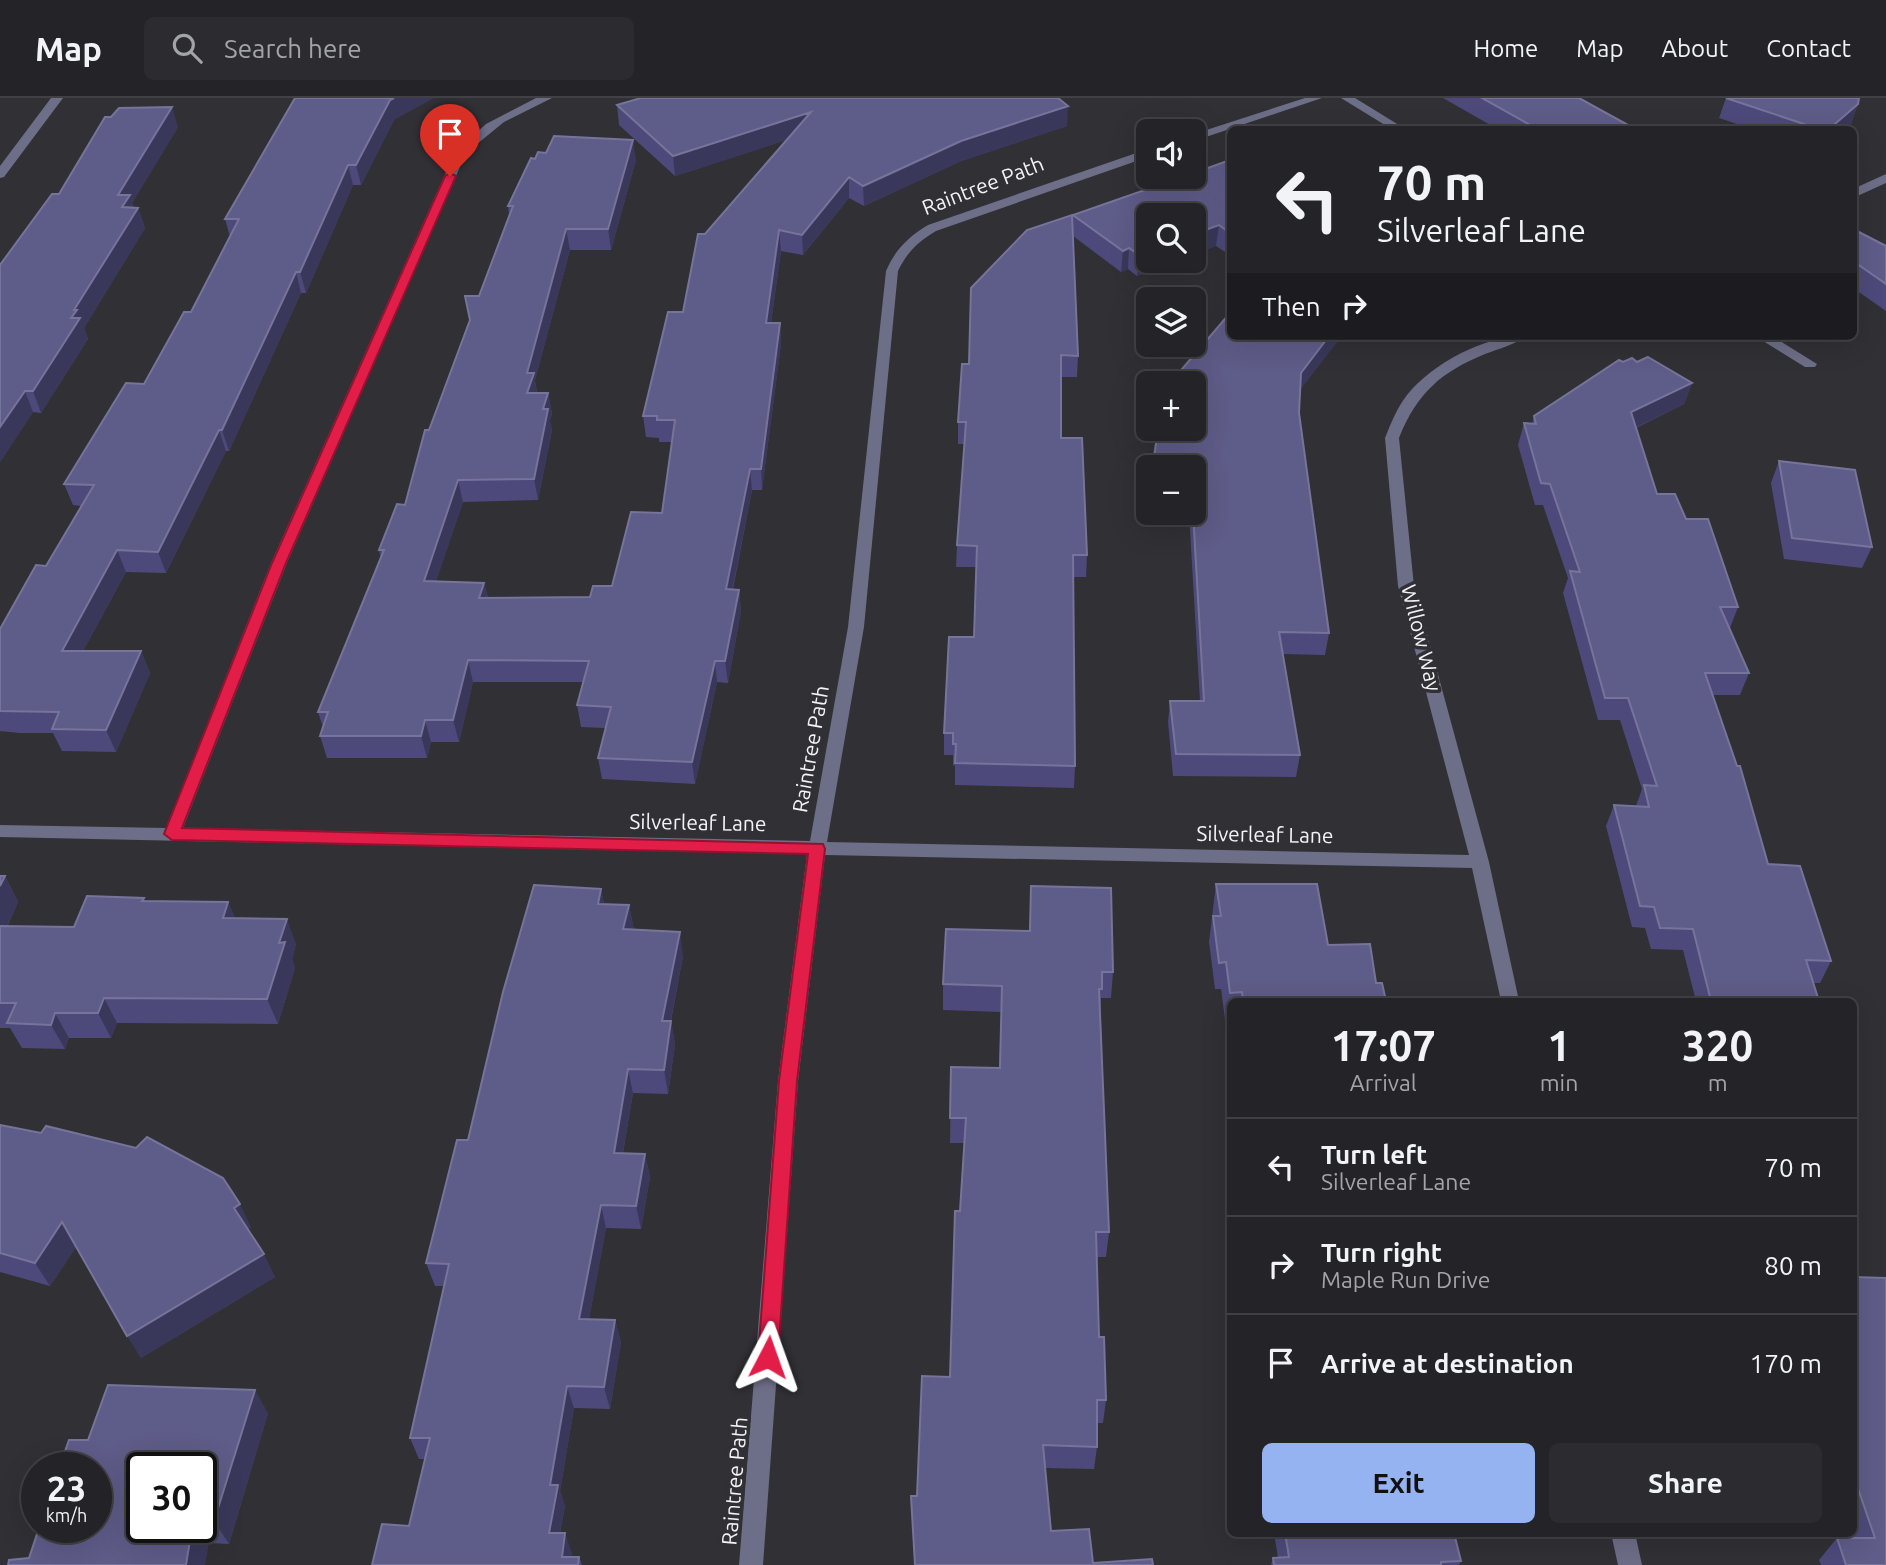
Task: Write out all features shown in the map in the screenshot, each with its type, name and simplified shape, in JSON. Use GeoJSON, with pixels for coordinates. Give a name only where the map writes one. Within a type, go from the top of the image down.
{"type":"FeatureCollection","features":[{"type":"Feature","properties":{"kind":"street"},"geometry":{"type":"LineString","coordinates":[[0,174],[57,98]]}},
{"type":"Feature","properties":{"kind":"street"},"geometry":{"type":"LineString","coordinates":[[172,834],[279,563],[461,152],[478,133],[496,120],[546,98]]}},
{"type":"Feature","properties":{"kind":"street"},"geometry":{"type":"LineString","coordinates":[[1231,126],[1316,98]]}},
{"type":"Feature","properties":{"kind":"street"},"geometry":{"type":"LineString","coordinates":[[1347,98],[1395,126]]}},
{"type":"Feature","properties":{"kind":"street"},"geometry":{"type":"LineString","coordinates":[[1206,134],[1227,127]]}},
{"type":"Feature","properties":{"kind":"street","name":"Raintree Path"},"geometry":{"type":"LineString","coordinates":[[751,1565],[788,1081],[817,849],[856,627],[892,271],[897,257],[911,241],[932,228],[1136,157]]}},
{"type":"Feature","properties":{"kind":"street"},"geometry":{"type":"LineString","coordinates":[[1857,192],[1886,178]]}},
{"type":"Feature","properties":{"kind":"street","name":"Willow Way"},"geometry":{"type":"LineString","coordinates":[[1509,340],[1442,369],[1416,390],[1399,416],[1392,438],[1406,586],[1480,862],[1509,998]]}},
{"type":"Feature","properties":{"kind":"street"},"geometry":{"type":"LineString","coordinates":[[1769,340],[1810,364]]}},
{"type":"Feature","properties":{"kind":"street","name":"Silverleaf Lane"},"geometry":{"type":"LineString","coordinates":[[0,831],[1480,862]]}},
{"type":"Feature","properties":{"kind":"street"},"geometry":{"type":"LineString","coordinates":[[1624,1537],[1630,1565]]}},
{"type":"Feature","properties":{"kind":"building"},"geometry":{"type":"Polygon","coordinates":[[[295,98],[394,98],[390,100],[356,165],[348,165],[300,272],[296,272],[222,430],[219,430],[158,552],[117,550],[62,651],[141,651],[106,730],[52,729],[59,712],[0,711],[0,629],[36,565],[46,566],[94,485],[64,484],[126,383],[144,384],[184,312],[191,312],[239,219],[225,219],[295,98]]]}},
{"type":"Feature","properties":{"kind":"building"},"geometry":{"type":"Polygon","coordinates":[[[641,98],[1058,98],[1068,106],[961,141],[863,186],[849,177],[802,235],[779,230],[766,323],[780,323],[761,469],[750,469],[726,589],[739,590],[725,661],[715,661],[692,762],[598,758],[611,707],[577,705],[589,661],[468,660],[453,720],[425,720],[421,736],[320,736],[328,712],[318,712],[384,550],[379,550],[397,504],[405,505],[425,430],[429,430],[470,320],[465,296],[479,296],[513,206],[508,206],[531,158],[535,159],[538,152],[546,153],[554,136],[633,140],[608,229],[566,229],[527,373],[534,373],[527,393],[548,393],[543,409],[548,409],[534,479],[458,480],[424,581],[484,583],[479,598],[590,597],[593,586],[612,586],[631,512],[662,513],[675,420],[657,420],[657,416],[643,416],[668,312],[683,312],[698,234],[705,234],[811,112],[673,156],[617,105],[641,98]]]}},
{"type":"Feature","properties":{"kind":"building"},"geometry":{"type":"Polygon","coordinates":[[[1482,98],[1579,98],[1630,126],[1532,126],[1482,98]]]}},
{"type":"Feature","properties":{"kind":"building"},"geometry":{"type":"Polygon","coordinates":[[[1726,98],[1859,98],[1858,104],[1833,126],[1810,126],[1726,98]]]}},
{"type":"Feature","properties":{"kind":"building"},"geometry":{"type":"Polygon","coordinates":[[[172,107],[118,195],[130,195],[122,207],[138,208],[74,310],[77,310],[71,318],[80,318],[33,391],[25,391],[0,427],[0,265],[52,194],[59,194],[105,117],[111,117],[119,108],[172,107]]]}},
{"type":"Feature","properties":{"kind":"building"},"geometry":{"type":"Polygon","coordinates":[[[1227,161],[1227,231],[1219,225],[1206,230],[1206,203],[1136,203],[1136,253],[1129,248],[1123,251],[1073,215],[1148,189],[1206,189],[1206,169],[1227,161]]]}},
{"type":"Feature","properties":{"kind":"building"},"geometry":{"type":"Polygon","coordinates":[[[1072,215],[1078,356],[1061,355],[1061,438],[1082,438],[1087,555],[1073,555],[1075,766],[955,763],[956,744],[953,744],[953,733],[944,733],[949,637],[974,637],[977,546],[957,545],[966,422],[958,422],[962,364],[969,364],[971,288],[1027,230],[1072,215]]]}},
{"type":"Feature","properties":{"kind":"building"},"geometry":{"type":"Polygon","coordinates":[[[1857,231],[1886,246],[1886,284],[1857,264],[1857,231]]]}},
{"type":"Feature","properties":{"kind":"building"},"geometry":{"type":"Polygon","coordinates":[[[1227,316],[1227,340],[1326,340],[1301,373],[1299,413],[1329,633],[1279,632],[1300,755],[1176,754],[1170,701],[1204,701],[1194,525],[1206,525],[1206,455],[1154,455],[1156,441],[1206,441],[1206,371],[1180,371],[1192,357],[1206,357],[1206,341],[1227,316]]]}},
{"type":"Feature","properties":{"kind":"building"},"geometry":{"type":"Polygon","coordinates":[[[1648,357],[1692,383],[1631,412],[1657,494],[1675,494],[1686,519],[1708,519],[1738,607],[1720,607],[1749,673],[1705,673],[1737,766],[1740,766],[1768,864],[1800,866],[1831,961],[1806,960],[1818,998],[1710,998],[1693,929],[1660,928],[1654,907],[1640,906],[1614,805],[1649,807],[1644,785],[1657,786],[1628,698],[1605,698],[1570,571],[1580,572],[1550,484],[1541,483],[1524,423],[1536,424],[1534,416],[1619,360],[1623,362],[1632,358],[1637,362],[1648,357]]]}},
{"type":"Feature","properties":{"kind":"building"},"geometry":{"type":"Polygon","coordinates":[[[1779,461],[1855,470],[1872,547],[1792,538],[1779,461]]]}},
{"type":"Feature","properties":{"kind":"building"},"geometry":{"type":"Polygon","coordinates":[[[1216,884],[1317,884],[1328,945],[1370,944],[1376,983],[1382,983],[1385,998],[1243,998],[1242,992],[1230,993],[1226,962],[1219,963],[1213,916],[1221,916],[1216,884]]]}},
{"type":"Feature","properties":{"kind":"building"},"geometry":{"type":"Polygon","coordinates":[[[534,885],[601,889],[598,904],[629,905],[623,929],[680,932],[662,1021],[671,1021],[664,1070],[628,1069],[614,1153],[645,1154],[636,1206],[601,1205],[579,1319],[615,1320],[604,1387],[567,1386],[550,1485],[558,1485],[549,1533],[565,1533],[562,1557],[579,1557],[578,1565],[372,1565],[382,1524],[409,1526],[430,1438],[410,1438],[449,1264],[426,1263],[457,1140],[468,1140],[503,992],[534,885]]]}},
{"type":"Feature","properties":{"kind":"building"},"geometry":{"type":"Polygon","coordinates":[[[1031,886],[1111,888],[1113,972],[1102,972],[1102,989],[1099,989],[1109,1232],[1096,1232],[1099,1337],[1104,1337],[1106,1400],[1097,1400],[1097,1447],[1043,1445],[1051,1531],[1089,1529],[1093,1563],[1152,1559],[1153,1565],[915,1565],[911,1496],[917,1496],[922,1376],[950,1377],[955,1211],[960,1211],[966,1118],[950,1118],[951,1067],[1000,1068],[1002,986],[943,984],[946,929],[1030,931],[1031,886]]]}},
{"type":"Feature","properties":{"kind":"building"},"geometry":{"type":"Polygon","coordinates":[[[87,896],[144,898],[142,901],[228,902],[223,918],[287,919],[279,943],[285,942],[267,999],[104,998],[98,1013],[55,1013],[51,1025],[7,1023],[16,1003],[0,1003],[0,926],[74,927],[87,896]]]}},
{"type":"Feature","properties":{"kind":"building"},"geometry":{"type":"Polygon","coordinates":[[[0,1125],[41,1133],[46,1126],[136,1148],[147,1137],[223,1178],[240,1204],[234,1208],[264,1254],[127,1336],[62,1222],[35,1263],[0,1253],[0,1125]]]}},
{"type":"Feature","properties":{"kind":"building"},"geometry":{"type":"Polygon","coordinates":[[[1857,1277],[1886,1278],[1886,1565],[1846,1565],[1837,1538],[1875,1538],[1857,1486],[1857,1277]]]}},
{"type":"Feature","properties":{"kind":"building"},"geometry":{"type":"Polygon","coordinates":[[[108,1385],[255,1390],[217,1511],[217,1452],[126,1452],[126,1543],[190,1543],[186,1565],[8,1565],[9,1560],[29,1558],[34,1543],[112,1543],[112,1452],[65,1452],[69,1440],[88,1440],[108,1385]]]}},
{"type":"Feature","properties":{"kind":"building"},"geometry":{"type":"Polygon","coordinates":[[[1286,1537],[1455,1537],[1461,1561],[1441,1562],[1441,1565],[1274,1565],[1273,1558],[1289,1557],[1286,1537]]]}},
{"type":"Feature","properties":{"kind":"route"},"geometry":{"type":"LineString","coordinates":[[450,176],[279,563],[172,834],[817,849],[788,1081],[768,1357]]}}]}
